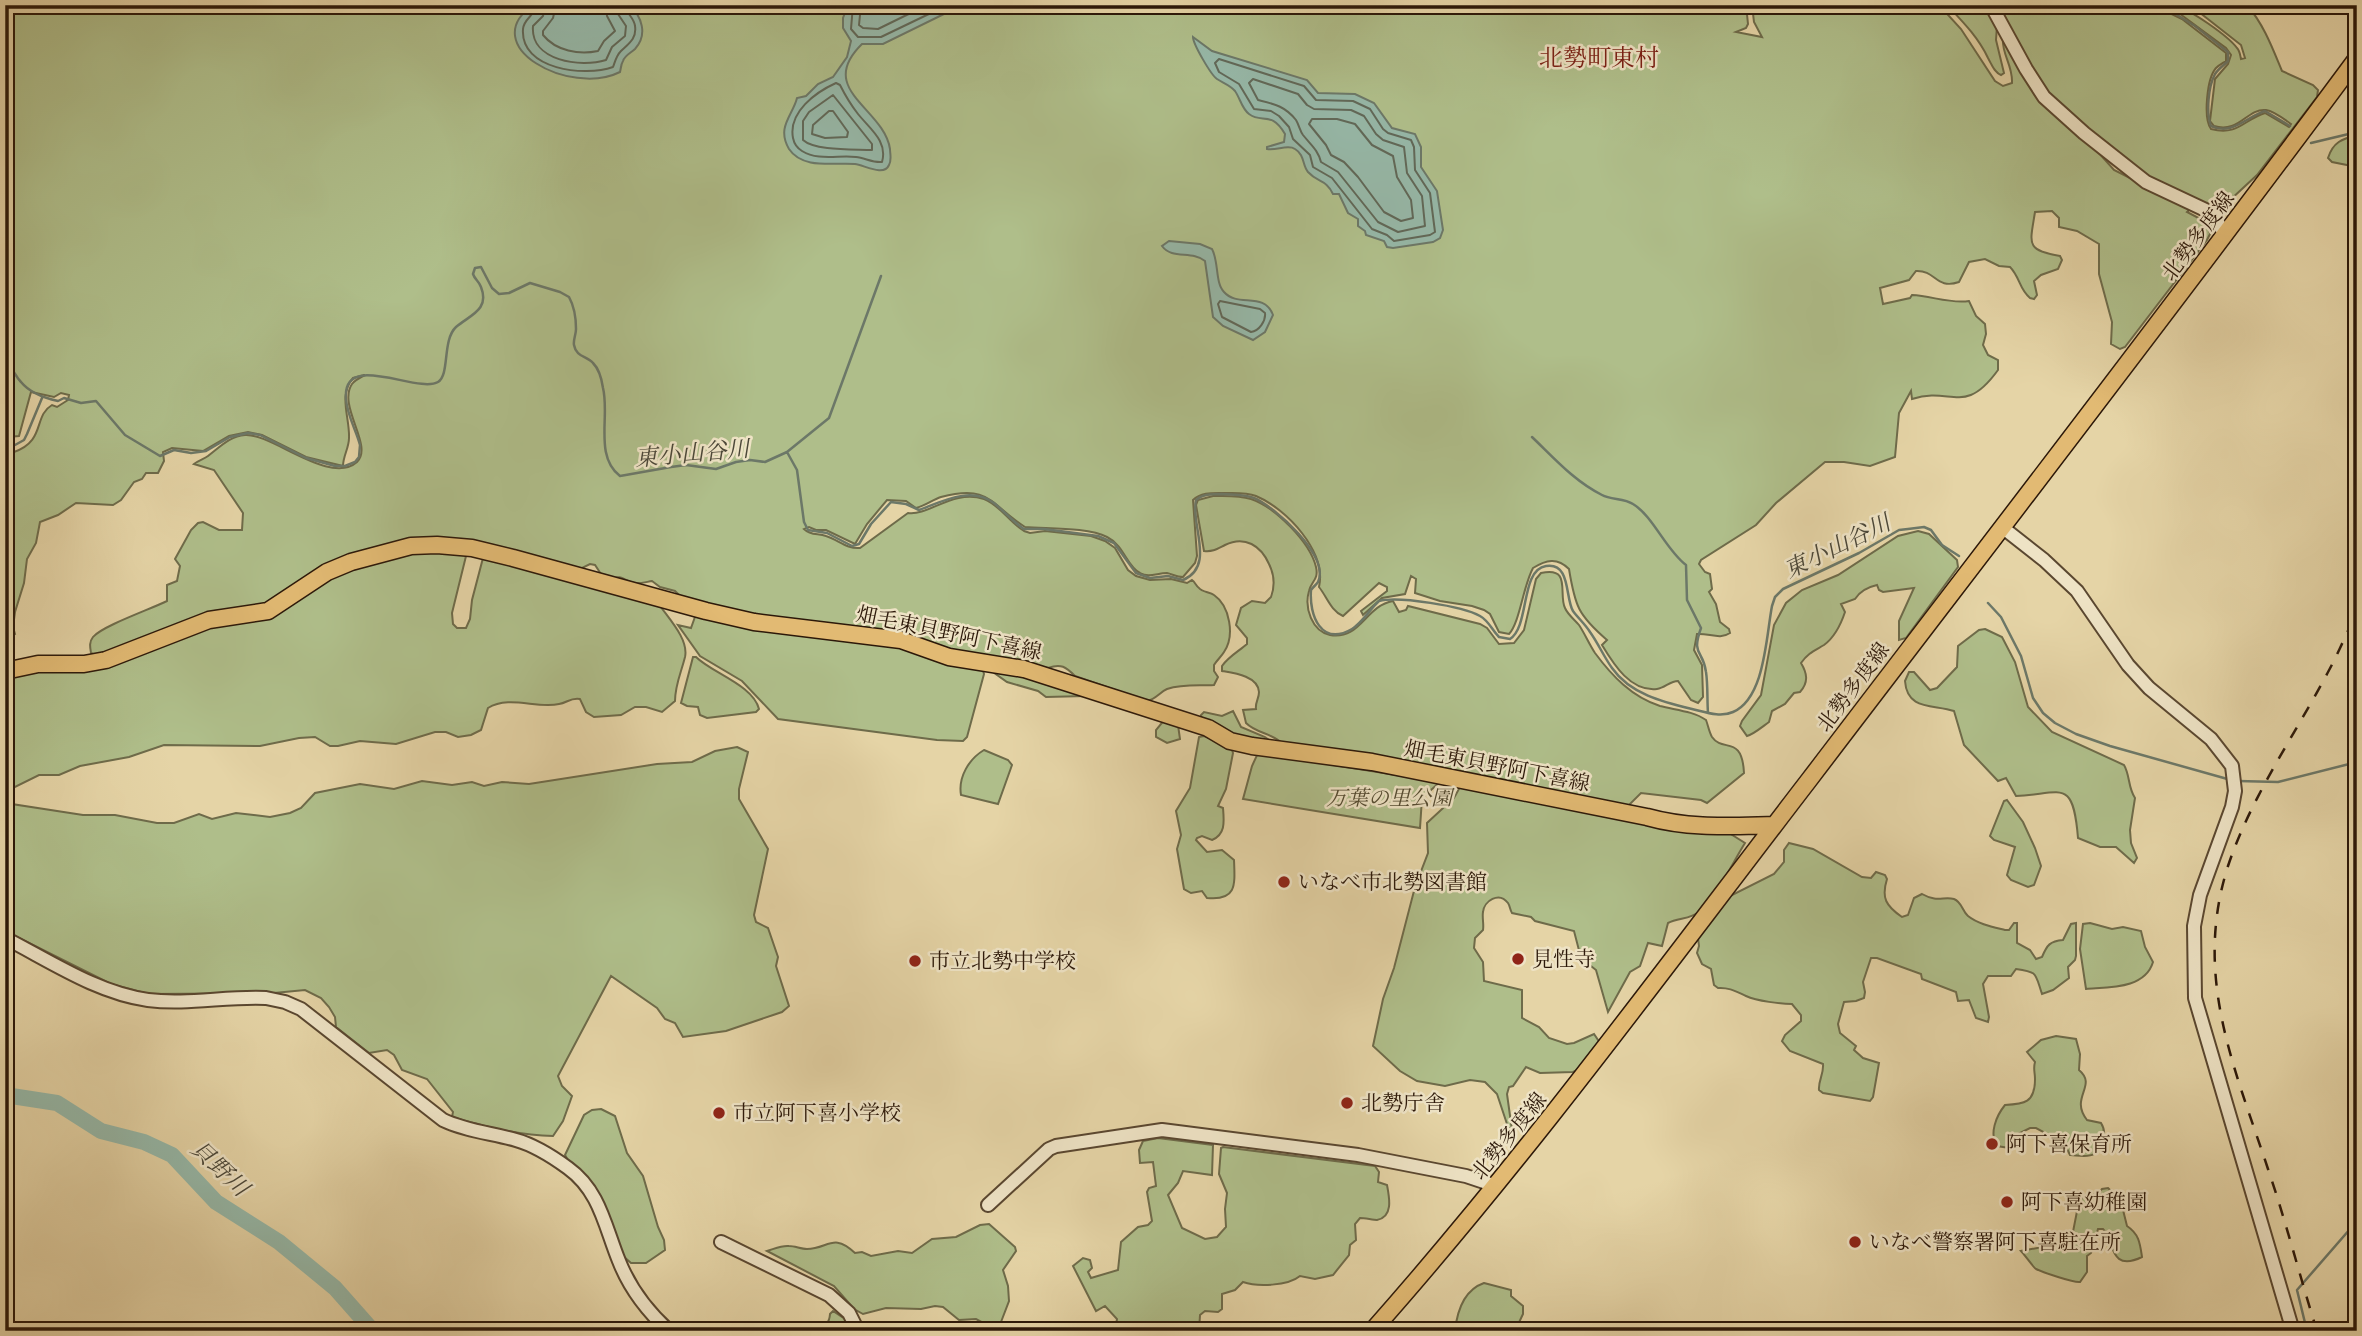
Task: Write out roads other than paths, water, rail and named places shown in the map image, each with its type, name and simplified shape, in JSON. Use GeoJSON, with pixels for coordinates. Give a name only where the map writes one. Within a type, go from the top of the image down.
{"type":"FeatureCollection","features":[{"type":"Feature","properties":{"kind":"main road","name":"北勢多度線"},"geometry":{"type":"LineString","coordinates":[[1371,1331],[1496,1186],[1621,1029],[2225,236],[2357,58]]}},
{"type":"Feature","properties":{"kind":"main road","name":"畑毛東貝野阿下喜線"},"geometry":{"type":"LineString","coordinates":[[5,671],[38,664],[84,664],[106,660],[209,620],[268,611],[327,572],[386,551],[411,546],[472,548],[754,622],[901,640],[949,657],[1024,669],[1208,728],[1230,741],[1252,746],[1372,762],[1673,824],[1701,827],[1774,825]]}},
{"type":"Feature","properties":{"kind":"street"},"geometry":{"type":"LineString","coordinates":[[1991,5],[2044,97],[2146,182],[2214,214],[2225,236]]}},
{"type":"Feature","properties":{"kind":"street"},"geometry":{"type":"LineString","coordinates":[[2002,527],[2044,559],[2077,591],[2128,665],[2149,688],[2211,739],[2232,766],[2235,791],[2232,807],[2200,895],[2196,916],[2193,948],[2196,998],[2293,1331]]}},
{"type":"Feature","properties":{"kind":"street"},"geometry":{"type":"LineString","coordinates":[[5,938],[97,985],[124,994],[160,1000],[266,998],[301,1009],[443,1120],[467,1129],[519,1141],[567,1167],[582,1180],[601,1210],[620,1263],[638,1299],[669,1331]]}},
{"type":"Feature","properties":{"kind":"street"},"geometry":{"type":"LineString","coordinates":[[988,1205],[1049,1149],[1162,1130],[1358,1155],[1466,1175],[1496,1186]]}},
{"type":"Feature","properties":{"kind":"street"},"geometry":{"type":"LineString","coordinates":[[721,1242],[829,1295],[849,1313],[858,1331]]}},
{"type":"Feature","properties":{"kind":"water"},"geometry":{"type":"Polygon","coordinates":[[[533,5],[629,5],[642,26],[639,44],[624,59],[620,72],[600,78],[577,78],[555,73],[536,63],[522,51],[515,36],[518,21],[533,5]]]}},
{"type":"Feature","properties":{"kind":"water"},"geometry":{"type":"Polygon","coordinates":[[[848,5],[946,5],[944,14],[883,44],[862,44],[849,60],[846,74],[849,87],[885,135],[890,149],[890,163],[883,170],[855,164],[820,164],[802,160],[795,156],[785,141],[785,128],[797,98],[806,96],[818,84],[833,77],[847,57],[851,41],[843,28],[843,18],[848,5]]]}},
{"type":"Feature","properties":{"kind":"water"},"geometry":{"type":"Polygon","coordinates":[[[1193,37],[1212,51],[1307,80],[1318,93],[1355,94],[1374,103],[1392,128],[1415,134],[1421,147],[1421,167],[1437,191],[1443,230],[1440,238],[1433,242],[1393,248],[1387,247],[1384,241],[1366,235],[1358,226],[1358,219],[1348,213],[1339,194],[1333,194],[1328,186],[1308,172],[1298,151],[1289,147],[1267,149],[1284,142],[1285,134],[1275,122],[1254,117],[1247,112],[1235,91],[1211,72],[1193,37]]]}},
{"type":"Feature","properties":{"kind":"water"},"geometry":{"type":"Polygon","coordinates":[[[1169,241],[1200,244],[1212,249],[1219,283],[1224,292],[1230,297],[1257,301],[1269,308],[1273,315],[1265,332],[1253,340],[1223,326],[1213,317],[1205,261],[1194,256],[1171,253],[1162,246],[1169,241]]]}},
{"type":"Feature","properties":{"kind":"waterway","name":"東小山谷川"},"geometry":{"type":"LineString","coordinates":[[2161,5],[2195,26],[2228,52],[2228,61],[2216,72],[2209,93],[2211,126],[2226,129],[2265,111],[2290,126]]}},
{"type":"Feature","properties":{"kind":"waterway","name":"東小山谷川"},"geometry":{"type":"LineString","coordinates":[[2311,143],[2357,132]]}},
{"type":"Feature","properties":{"kind":"waterway","name":"東小山谷川"},"geometry":{"type":"LineString","coordinates":[[5,365],[25,386],[43,397],[58,401],[64,398],[81,403],[96,401],[125,435],[160,456],[174,450],[191,453],[206,451],[230,437],[248,433],[260,435],[306,458],[345,466],[359,457],[360,445],[347,405],[348,385],[356,377],[368,375],[414,383],[438,382],[444,372],[452,333],[481,307],[483,295],[473,274],[475,268],[481,267],[492,288],[499,294],[509,293],[530,283],[569,297],[576,321],[575,349],[593,363],[601,379],[605,399],[604,435],[607,458],[620,476],[686,465],[716,469],[736,462],[765,462],[787,452],[797,470],[804,522],[808,530],[827,533],[852,546],[859,544],[871,524],[891,502],[906,504],[919,510],[947,499],[976,496],[994,503],[1024,529],[1098,536],[1114,543],[1136,573],[1150,578],[1168,576],[1183,580],[1193,574],[1200,555],[1196,500],[1211,494],[1246,496],[1275,511],[1309,546],[1320,571],[1318,582],[1311,590],[1312,609],[1319,626],[1325,631],[1341,634],[1356,626],[1379,601],[1401,600],[1471,612],[1486,620],[1499,637],[1510,639],[1520,623],[1532,577],[1538,570],[1554,566],[1560,570],[1566,582],[1573,611],[1619,677],[1638,691],[1659,700],[1718,714],[1733,712],[1744,705],[1752,694],[1762,665],[1772,606],[1775,597],[1783,589],[1859,553],[1899,530],[1924,527],[1931,530],[1942,545],[1959,556]]}},
{"type":"Feature","properties":{"kind":"waterway"},"geometry":{"type":"LineString","coordinates":[[787,452],[829,418],[881,276]]}},
{"type":"Feature","properties":{"kind":"waterway"},"geometry":{"type":"LineString","coordinates":[[5,442],[15,445],[24,440],[42,398]]}},
{"type":"Feature","properties":{"kind":"waterway"},"geometry":{"type":"LineString","coordinates":[[1532,437],[1582,483],[1602,495],[1629,502],[1640,509],[1686,565],[1687,600],[1701,628],[1697,648],[1705,665],[1708,713]]}},
{"type":"Feature","properties":{"kind":"waterway","name":"東小山谷川"},"geometry":{"type":"LineString","coordinates":[[1988,603],[2001,617],[2021,656],[2033,698],[2043,713],[2055,723],[2110,746],[2231,780]]}},
{"type":"Feature","properties":{"kind":"waterway","name":"東小山谷川"},"geometry":{"type":"LineString","coordinates":[[2238,781],[2278,782],[2357,762]]}},
{"type":"Feature","properties":{"kind":"waterway","name":"貝野川"},"geometry":{"type":"LineString","coordinates":[[5,1095],[57,1103],[101,1131],[144,1142],[172,1155],[216,1202],[279,1242],[335,1288],[373,1331]]}},
{"type":"Feature","properties":{"kind":"waterway"},"geometry":{"type":"LineString","coordinates":[[2307,1331],[2297,1290],[2357,1221]]}},
{"type":"Feature","properties":{"kind":"railway"},"geometry":{"type":"LineString","coordinates":[[2317,1331],[2275,1189],[2231,1057],[2216,983],[2215,945],[2218,906],[2237,841],[2260,792],[2327,674],[2357,612]]}},
{"type":"Feature","properties":{"kind":"place","name":"いなべ市北勢図書館"},"geometry":{"type":"Point","coordinates":[1284,882]}},
{"type":"Feature","properties":{"kind":"place","name":"見性寺"},"geometry":{"type":"Point","coordinates":[1518,959]}},
{"type":"Feature","properties":{"kind":"place","name":"市立北勢中学校"},"geometry":{"type":"Point","coordinates":[915,961]}},
{"type":"Feature","properties":{"kind":"place","name":"北勢庁舎"},"geometry":{"type":"Point","coordinates":[1347,1103]}},
{"type":"Feature","properties":{"kind":"place","name":"市立阿下喜小学校"},"geometry":{"type":"Point","coordinates":[719,1113]}},
{"type":"Feature","properties":{"kind":"place","name":"阿下喜保育所"},"geometry":{"type":"Point","coordinates":[1992,1144]}},
{"type":"Feature","properties":{"kind":"place","name":"阿下喜幼稚園"},"geometry":{"type":"Point","coordinates":[2007,1202]}},
{"type":"Feature","properties":{"kind":"place","name":"いなべ警察署阿下喜駐在所"},"geometry":{"type":"Point","coordinates":[1855,1242]}},
{"type":"Feature","properties":{"kind":"district","name":"北勢町東村"},"geometry":{"type":"Point","coordinates":[1599,58]}},
{"type":"Feature","properties":{"kind":"park label","name":"万葉の里公園"},"geometry":{"type":"Point","coordinates":[1389,798]}}]}
